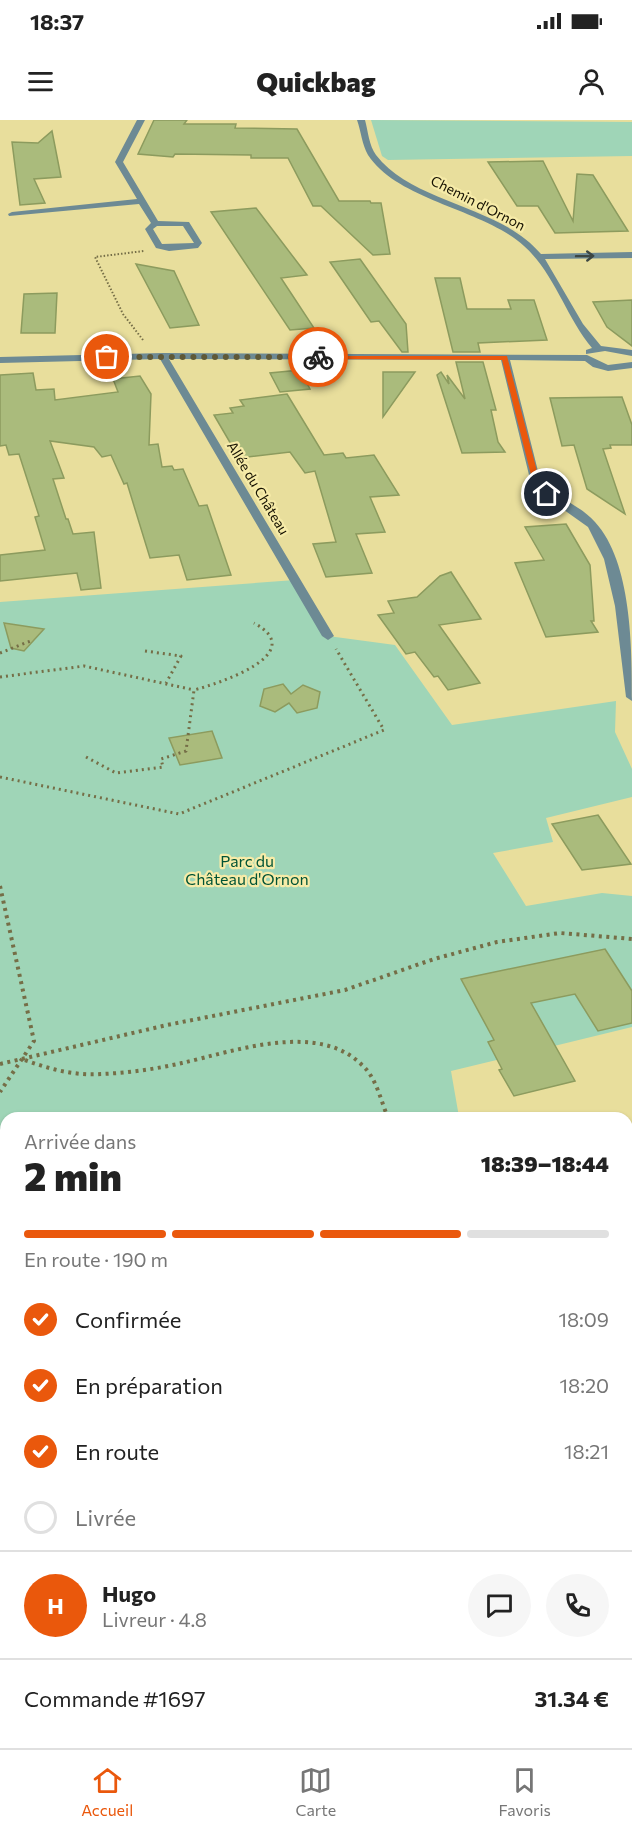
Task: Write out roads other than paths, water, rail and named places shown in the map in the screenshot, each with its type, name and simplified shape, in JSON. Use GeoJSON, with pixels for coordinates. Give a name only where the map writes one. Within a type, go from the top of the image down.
{"type":"FeatureCollection","features":[{"type":"Feature","properties":{"kind":"street"},"geometry":{"type":"LineString","coordinates":[[141,120],[119,162],[155,224]]}},
{"type":"Feature","properties":{"kind":"street","name":"Chemin d'Ornon"},"geometry":{"type":"LineString","coordinates":[[361,120],[370,150],[385,169],[509,231],[527,244],[539,256],[583,332],[598,349]]}},
{"type":"Feature","properties":{"kind":"street"},"geometry":{"type":"LineString","coordinates":[[12,214],[142,201]]}},
{"type":"Feature","properties":{"kind":"street"},"geometry":{"type":"LineString","coordinates":[[155,224],[186,224],[198,243],[195,246],[169,248],[159,246],[149,229],[155,224]]}},
{"type":"Feature","properties":{"kind":"street"},"geometry":{"type":"LineString","coordinates":[[539,256],[632,255]]}},
{"type":"Feature","properties":{"kind":"street"},"geometry":{"type":"LineString","coordinates":[[587,358],[589,352],[598,349],[614,348],[632,353]]}},
{"type":"Feature","properties":{"kind":"street"},"geometry":{"type":"LineString","coordinates":[[0,360],[158,356],[587,358],[600,366],[629,368]]}},
{"type":"Feature","properties":{"kind":"street","name":"Allée du Château"},"geometry":{"type":"LineString","coordinates":[[158,356],[328,636]]}},
{"type":"Feature","properties":{"kind":"street"},"geometry":{"type":"LineString","coordinates":[[505,358],[535,479],[547,494],[592,526],[600,535],[610,559],[629,664],[632,697]]}},
{"type":"Feature","properties":{"kind":"park label","name":"Parc du Château d'Ornon"},"geometry":{"type":"Point","coordinates":[247,870]}}]}
